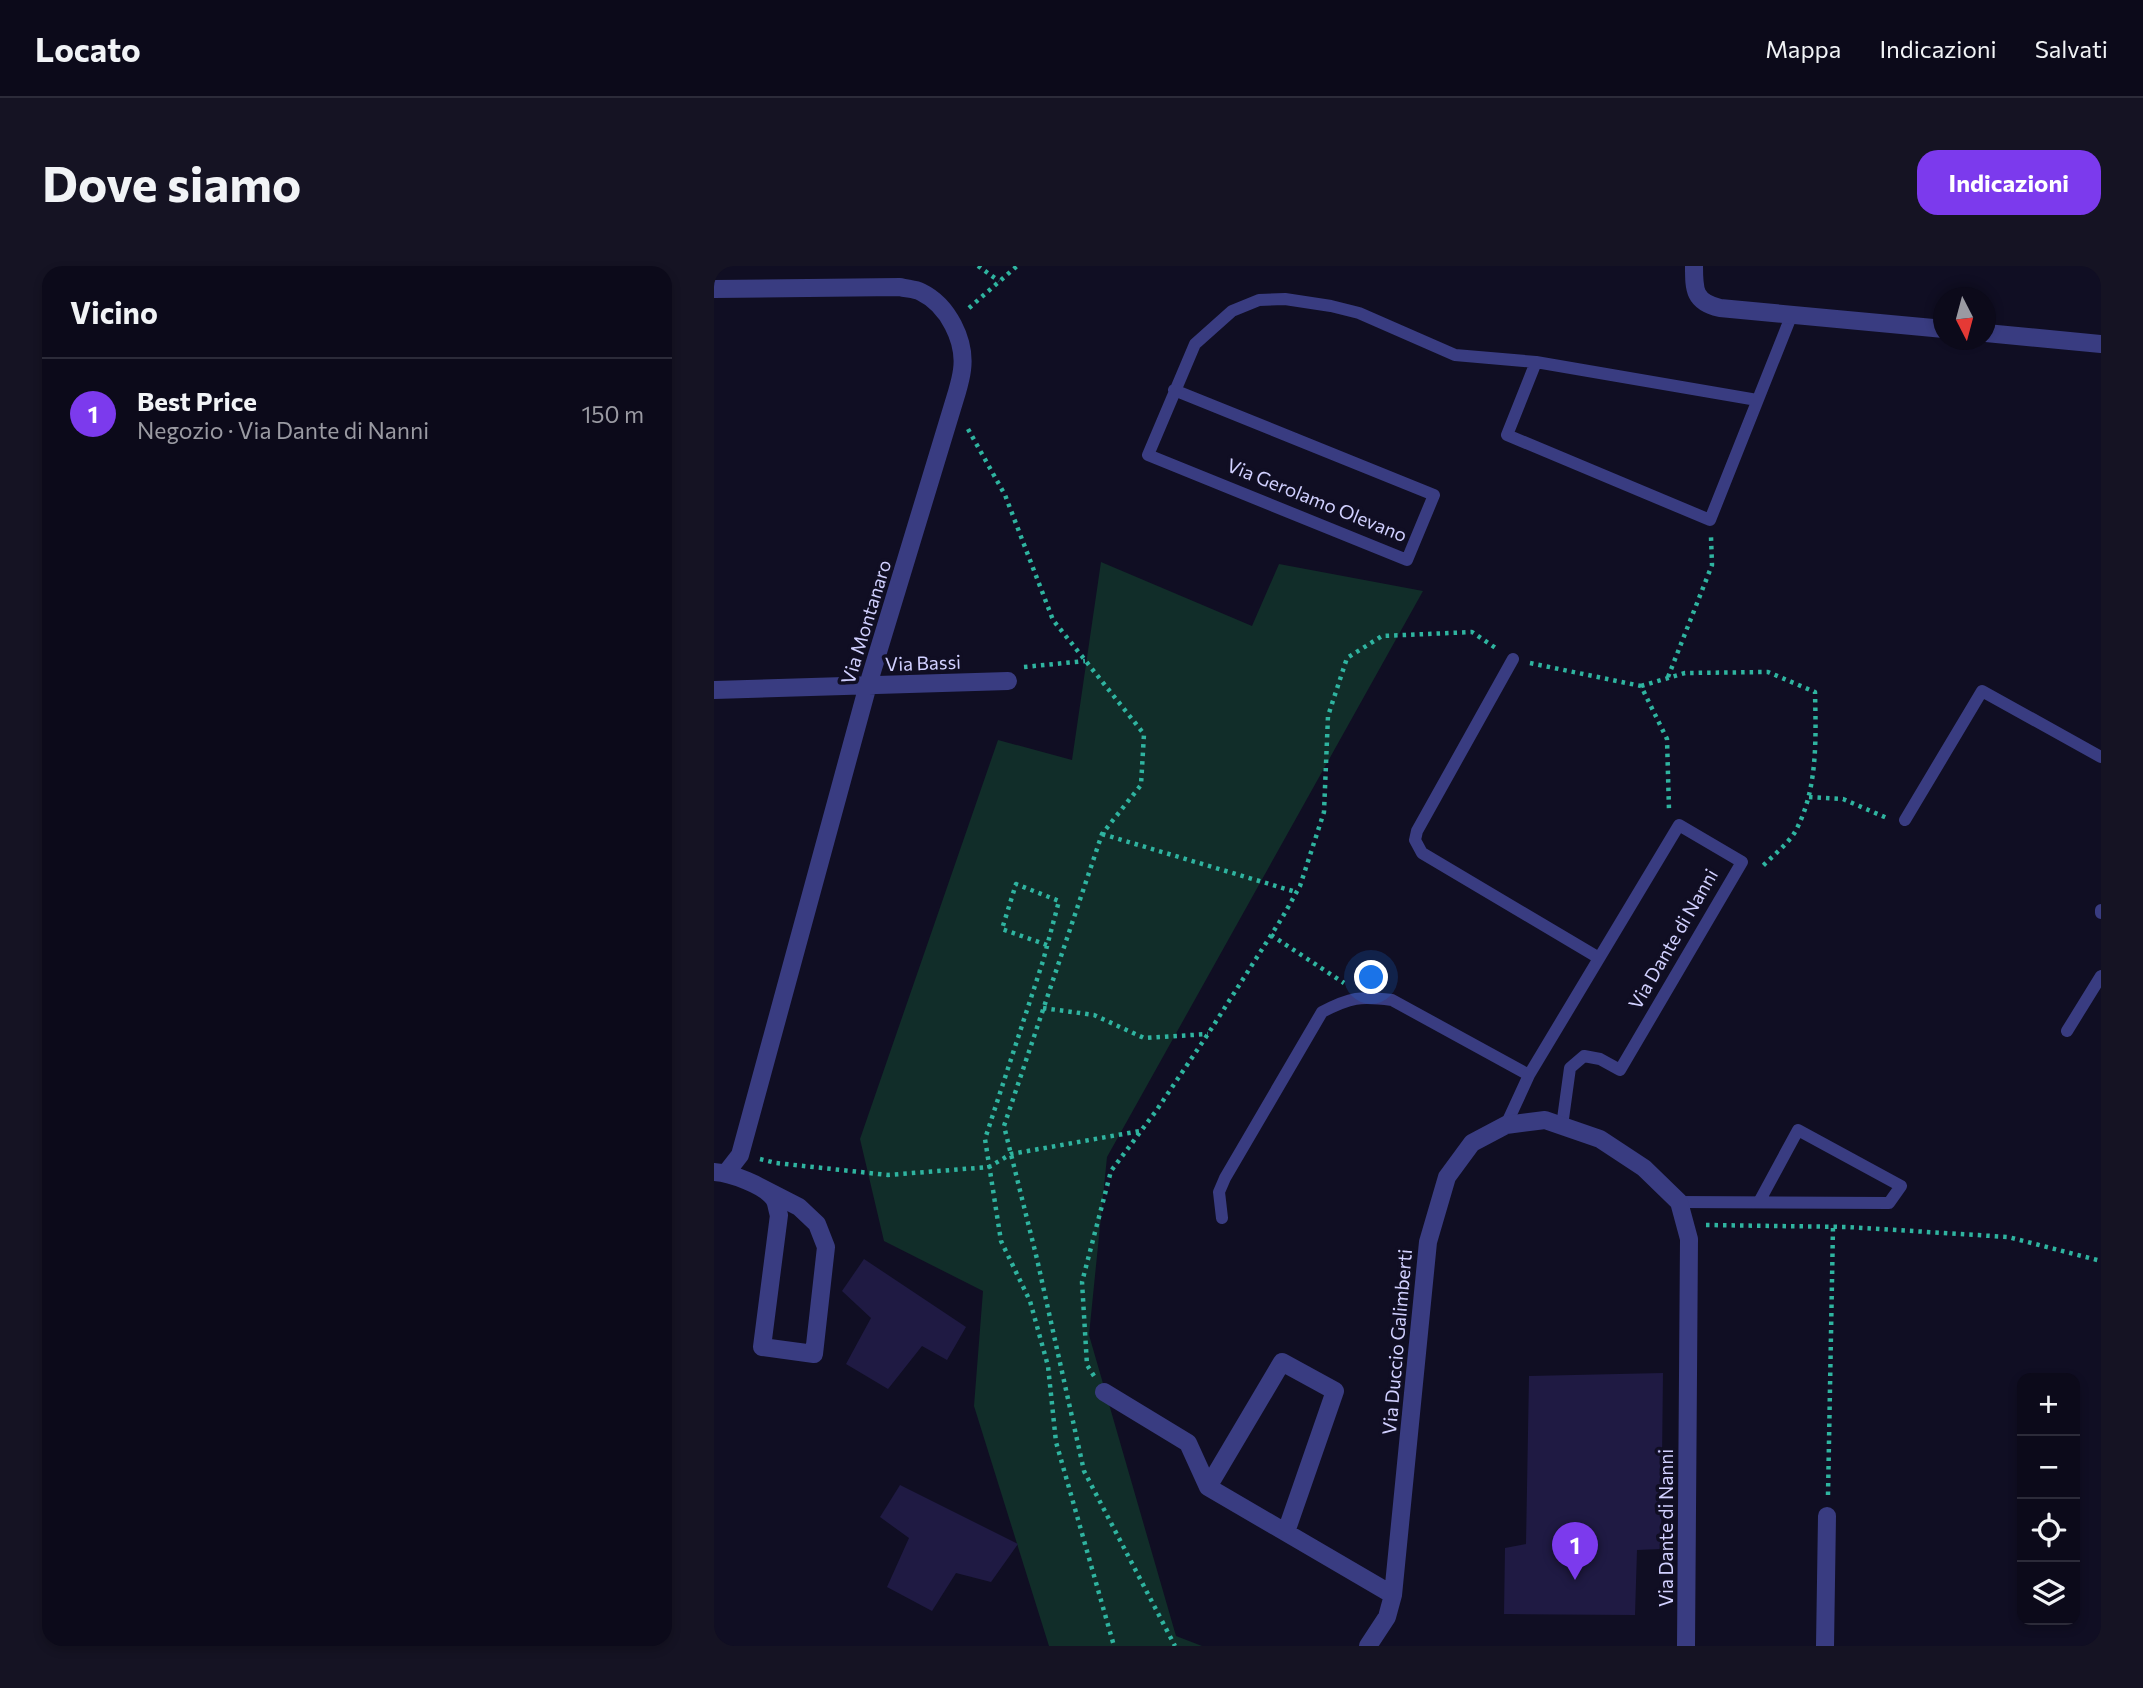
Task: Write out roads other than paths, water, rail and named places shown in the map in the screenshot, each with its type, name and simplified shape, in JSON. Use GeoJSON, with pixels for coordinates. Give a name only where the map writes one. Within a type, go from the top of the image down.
{"type":"FeatureCollection","features":[{"type":"Feature","properties":{"kind":"street"},"geometry":{"type":"LineString","coordinates":[[1694,266],[1695,289],[1699,298],[1708,305],[1933,328]]}},
{"type":"Feature","properties":{"kind":"street","name":"Via Montanaro"},"geometry":{"type":"LineString","coordinates":[[714,289],[900,287],[921,292],[938,304],[952,321],[960,345],[963,368],[868,685],[740,1155],[720,1173]]}},
{"type":"Feature","properties":{"kind":"street"},"geometry":{"type":"LineString","coordinates":[[1996,334],[2101,344]]}},
{"type":"Feature","properties":{"kind":"street","name":"Via Bassi"},"geometry":{"type":"LineString","coordinates":[[714,690],[1008,681]]}},
{"type":"Feature","properties":{"kind":"street"},"geometry":{"type":"LineString","coordinates":[[1506,1125],[1545,1121],[1600,1139],[1644,1168],[1679,1202]]}},
{"type":"Feature","properties":{"kind":"street","name":"Via Duccio Galimberti"},"geometry":{"type":"LineString","coordinates":[[1368,1646],[1387,1617],[1393,1595],[1428,1242],[1447,1177],[1472,1143],[1506,1125]]}},
{"type":"Feature","properties":{"kind":"street"},"geometry":{"type":"LineString","coordinates":[[720,1173],[760,1187],[799,1207],[817,1224],[827,1247],[814,1354],[762,1347],[779,1215],[774,1199],[760,1187]]}},
{"type":"Feature","properties":{"kind":"street","name":"Via Dante di Nanni"},"geometry":{"type":"LineString","coordinates":[[1679,1202],[1689,1239],[1686,1646]]}},
{"type":"Feature","properties":{"kind":"street"},"geometry":{"type":"LineString","coordinates":[[1208,1487],[1282,1362],[1335,1391],[1286,1532]]}},
{"type":"Feature","properties":{"kind":"street"},"geometry":{"type":"LineString","coordinates":[[1104,1392],[1188,1443],[1208,1487],[1393,1595]]}},
{"type":"Feature","properties":{"kind":"street"},"geometry":{"type":"LineString","coordinates":[[1825,1646],[1827,1516]]}},
{"type":"Feature","properties":{"kind":"lane","name":"Via Gerolamo Olevano"},"geometry":{"type":"LineString","coordinates":[[1174,390],[1434,495],[1407,559],[1148,455],[1174,390],[1195,344],[1232,311],[1259,300],[1285,299],[1331,306],[1359,313],[1455,355],[1536,362],[1757,400]]}},
{"type":"Feature","properties":{"kind":"lane"},"geometry":{"type":"LineString","coordinates":[[1536,362],[1507,435],[1710,520],[1792,314]]}},
{"type":"Feature","properties":{"kind":"lane"},"geometry":{"type":"LineString","coordinates":[[1506,1125],[1529,1075],[1600,958],[1423,853],[1415,841],[1417,831],[1513,659]]}},
{"type":"Feature","properties":{"kind":"lane"},"geometry":{"type":"LineString","coordinates":[[1905,820],[1982,691],[2101,757]]}},
{"type":"Feature","properties":{"kind":"lane","name":"Via Dante di Nanni"},"geometry":{"type":"LineString","coordinates":[[1562,1126],[1570,1068],[1584,1056],[1600,1059],[1620,1070],[1742,862],[1679,825],[1600,958]]}},
{"type":"Feature","properties":{"kind":"lane"},"geometry":{"type":"LineString","coordinates":[[2067,1031],[2101,976]]}},
{"type":"Feature","properties":{"kind":"lane"},"geometry":{"type":"LineString","coordinates":[[1222,1218],[1219,1192],[1225,1178],[1322,1012],[1347,999],[1365,997],[1392,1000],[1529,1075]]}},
{"type":"Feature","properties":{"kind":"lane"},"geometry":{"type":"LineString","coordinates":[[1679,1202],[1889,1203],[1901,1186],[1798,1130],[1759,1202]]}},
{"type":"Feature","properties":{"kind":"place","name":"Best Price"},"geometry":{"type":"Point","coordinates":[1575,1580]}}]}
